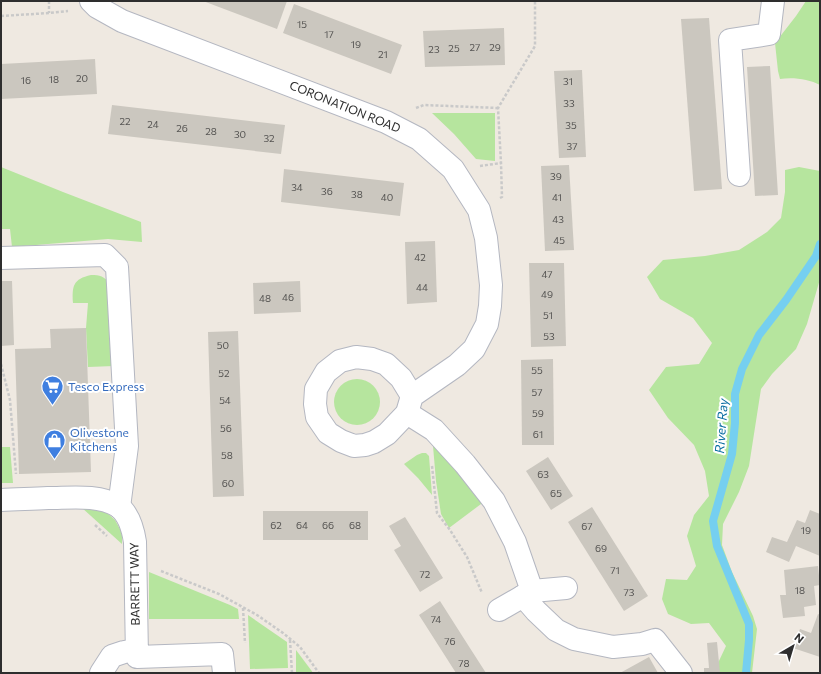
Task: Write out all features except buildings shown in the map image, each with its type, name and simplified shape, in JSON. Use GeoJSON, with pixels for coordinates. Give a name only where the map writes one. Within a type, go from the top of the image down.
{"type":"FeatureCollection","features":[{"type":"Feature","properties":{"kind":"street"},"geometry":{"type":"LineString","coordinates":[[739,175],[730,40],[769,34],[773,1]]}},
{"type":"Feature","properties":{"kind":"street","name":"CORONATION ROAD"},"geometry":{"type":"LineString","coordinates":[[83,5],[97,7],[122,21],[386,122],[418,139],[453,169],[479,210],[486,238],[491,285],[487,324],[474,349],[409,405],[465,464],[494,501],[516,542],[528,593]]}},
{"type":"Feature","properties":{"kind":"street"},"geometry":{"type":"LineString","coordinates":[[1,258],[105,255],[117,267],[127,446],[119,507],[110,502],[98,499],[82,498],[1,500]]}},
{"type":"Feature","properties":{"kind":"street","name":"BARRETT WAY"},"geometry":{"type":"LineString","coordinates":[[119,507],[127,516],[132,528],[135,542],[136,650]]}},
{"type":"Feature","properties":{"kind":"street"},"geometry":{"type":"LineString","coordinates":[[499,610],[528,593],[566,588]]}},
{"type":"Feature","properties":{"kind":"street"},"geometry":{"type":"LineString","coordinates":[[528,593],[536,611],[556,630],[574,639],[614,647],[642,644],[655,640],[681,673]]}},
{"type":"Feature","properties":{"kind":"street"},"geometry":{"type":"LineString","coordinates":[[101,673],[112,656],[136,650],[137,657],[222,654],[224,673]]}},
{"type":"Feature","properties":{"kind":"path"},"geometry":{"type":"LineString","coordinates":[[49,1],[50,13]]}},
{"type":"Feature","properties":{"kind":"path"},"geometry":{"type":"LineString","coordinates":[[479,210],[502,197],[498,108],[535,46],[535,1]]}},
{"type":"Feature","properties":{"kind":"path"},"geometry":{"type":"LineString","coordinates":[[1,16],[50,13],[83,5]]}},
{"type":"Feature","properties":{"kind":"path"},"geometry":{"type":"LineString","coordinates":[[386,122],[424,105],[498,108]]}},
{"type":"Feature","properties":{"kind":"path"},"geometry":{"type":"LineString","coordinates":[[1,364],[10,400],[16,474]]}},
{"type":"Feature","properties":{"kind":"path"},"geometry":{"type":"LineString","coordinates":[[434,430],[430,449],[437,513],[467,557],[486,603],[499,610]]}},
{"type":"Feature","properties":{"kind":"path"},"geometry":{"type":"LineString","coordinates":[[90,520],[111,539]]}},
{"type":"Feature","properties":{"kind":"path"},"geometry":{"type":"LineString","coordinates":[[135,559],[153,568],[219,594],[257,615],[300,647],[319,673]]}},
{"type":"Feature","properties":{"kind":"path"},"geometry":{"type":"LineString","coordinates":[[290,639],[292,673]]}},
{"type":"Feature","properties":{"kind":"green space"},"geometry":{"type":"Polygon","coordinates":[[[806,1],[820,1],[820,85],[801,79],[780,79],[778,71],[775,43],[806,1]]]}},
{"type":"Feature","properties":{"kind":"green space"},"geometry":{"type":"Polygon","coordinates":[[[432,113],[495,113],[495,161],[476,159],[454,134],[432,113]]]}},
{"type":"Feature","properties":{"kind":"green space"},"geometry":{"type":"Polygon","coordinates":[[[1,167],[141,222],[142,242],[108,239],[12,247],[10,229],[1,229],[1,167]]]}},
{"type":"Feature","properties":{"kind":"green space"},"geometry":{"type":"Polygon","coordinates":[[[799,167],[820,171],[820,279],[807,324],[796,349],[772,374],[761,389],[749,466],[739,492],[723,524],[722,545],[732,572],[753,616],[757,629],[752,673],[715,673],[726,646],[709,623],[691,624],[668,614],[662,599],[666,579],[687,580],[696,566],[687,536],[694,515],[709,496],[705,471],[694,445],[668,418],[649,390],[666,367],[699,364],[712,343],[693,318],[660,299],[647,277],[663,260],[705,256],[739,250],[767,232],[781,218],[785,192],[785,170],[799,167]]]}},
{"type":"Feature","properties":{"kind":"green space"},"geometry":{"type":"Polygon","coordinates":[[[91,275],[102,276],[110,284],[114,366],[88,367],[86,328],[88,303],[73,303],[73,292],[77,281],[91,275]]]}},
{"type":"Feature","properties":{"kind":"green space"},"geometry":{"type":"Polygon","coordinates":[[[357,379],[370,383],[376,389],[380,402],[376,415],[370,421],[357,425],[344,421],[338,415],[334,402],[338,389],[344,383],[357,379]]]}},
{"type":"Feature","properties":{"kind":"green space"},"geometry":{"type":"Polygon","coordinates":[[[433,446],[438,448],[485,501],[449,528],[441,514],[433,446]]]}},
{"type":"Feature","properties":{"kind":"green space"},"geometry":{"type":"Polygon","coordinates":[[[1,447],[10,447],[13,483],[1,483],[1,447]]]}},
{"type":"Feature","properties":{"kind":"green space"},"geometry":{"type":"Polygon","coordinates":[[[422,453],[426,453],[429,456],[432,495],[404,464],[422,453]]]}},
{"type":"Feature","properties":{"kind":"green space"},"geometry":{"type":"Polygon","coordinates":[[[81,507],[105,511],[115,520],[121,531],[122,544],[81,507]]]}},
{"type":"Feature","properties":{"kind":"green space"},"geometry":{"type":"Polygon","coordinates":[[[149,572],[238,609],[239,619],[149,619],[149,572]]]}},
{"type":"Feature","properties":{"kind":"green space"},"geometry":{"type":"Polygon","coordinates":[[[248,615],[287,642],[288,668],[250,669],[248,615]]]}},
{"type":"Feature","properties":{"kind":"green space"},"geometry":{"type":"Polygon","coordinates":[[[296,650],[311,670],[313,673],[296,673],[296,650]]]}},
{"type":"Feature","properties":{"kind":"waterway","name":"River Ray"},"geometry":{"type":"LineString","coordinates":[[746,673],[749,624],[717,546],[713,521],[732,454],[735,423],[735,394],[742,369],[759,335],[786,300],[816,256],[820,244]]}},
{"type":"Feature","properties":{"kind":"place","name":"Tesco Express"},"geometry":{"type":"Point","coordinates":[53,406]}},
{"type":"Feature","properties":{"kind":"place","name":"Olivestone Kitchens"},"geometry":{"type":"Point","coordinates":[55,460]}}]}
